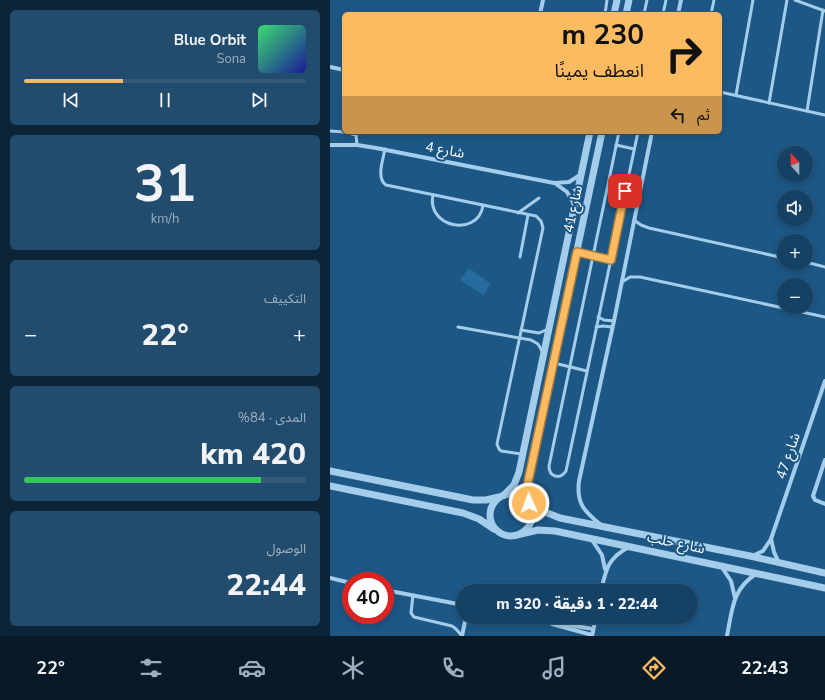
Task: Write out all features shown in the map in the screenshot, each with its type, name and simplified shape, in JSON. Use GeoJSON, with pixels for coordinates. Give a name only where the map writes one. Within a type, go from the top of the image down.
{"type":"FeatureCollection","features":[{"type":"Feature","properties":{"kind":"street"},"geometry":{"type":"LineString","coordinates":[[540,12],[542,0]]}},
{"type":"Feature","properties":{"kind":"street"},"geometry":{"type":"LineString","coordinates":[[614,12],[617,0]]}},
{"type":"Feature","properties":{"kind":"street"},"geometry":{"type":"LineString","coordinates":[[626,12],[629,0]]}},
{"type":"Feature","properties":{"kind":"street"},"geometry":{"type":"LineString","coordinates":[[678,12],[681,0]]}},
{"type":"Feature","properties":{"kind":"street"},"geometry":{"type":"LineString","coordinates":[[330,67],[342,70]]}},
{"type":"Feature","properties":{"kind":"street","name":"شارع 41"},"geometry":{"type":"LineString","coordinates":[[502,496],[514,485],[523,455],[590,134]]}},
{"type":"Feature","properties":{"kind":"street","name":"شارع 41"},"geometry":{"type":"LineString","coordinates":[[529,505],[528,482],[602,134]]}},
{"type":"Feature","properties":{"kind":"street"},"geometry":{"type":"LineString","coordinates":[[603,527],[584,510],[578,491],[652,134]]}},
{"type":"Feature","properties":{"kind":"street","name":"شارع 4"},"geometry":{"type":"LineString","coordinates":[[330,145],[357,145],[554,183],[569,182],[581,174]]}},
{"type":"Feature","properties":{"kind":"street","name":"شارع 4"},"geometry":{"type":"LineString","coordinates":[[554,183],[567,192],[574,206]]}},
{"type":"Feature","properties":{"kind":"street","name":"شارع 47"},"geometry":{"type":"LineString","coordinates":[[750,556],[763,551],[771,539],[825,381]]}},
{"type":"Feature","properties":{"kind":"street"},"geometry":{"type":"LineString","coordinates":[[825,460],[813,496],[815,500],[825,504]]}},
{"type":"Feature","properties":{"kind":"street"},"geometry":{"type":"LineString","coordinates":[[330,471],[474,500],[486,500],[515,494],[525,499],[529,505],[532,516],[531,522],[526,531],[521,534],[510,536],[498,533],[479,519],[463,513],[330,486]]}},
{"type":"Feature","properties":{"kind":"street"},"geometry":{"type":"LineString","coordinates":[[494,529],[491,524],[490,512],[492,506],[502,496]]}},
{"type":"Feature","properties":{"kind":"street","name":"شارع حلب"},"geometry":{"type":"LineString","coordinates":[[529,505],[556,516],[603,527],[750,556],[825,573]]}},
{"type":"Feature","properties":{"kind":"street","name":"شارع حلب"},"geometry":{"type":"LineString","coordinates":[[521,534],[538,530],[546,530],[591,538],[825,588]]}},
{"type":"Feature","properties":{"kind":"street"},"geometry":{"type":"LineString","coordinates":[[591,538],[602,555],[606,570]]}},
{"type":"Feature","properties":{"kind":"street"},"geometry":{"type":"LineString","coordinates":[[771,539],[774,552],[780,564]]}},
{"type":"Feature","properties":{"kind":"street"},"geometry":{"type":"LineString","coordinates":[[603,584],[606,570],[613,558],[629,547]]}},
{"type":"Feature","properties":{"kind":"street"},"geometry":{"type":"LineString","coordinates":[[721,566],[731,581],[735,598]]}},
{"type":"Feature","properties":{"kind":"street"},"geometry":{"type":"LineString","coordinates":[[727,636],[735,598],[744,584],[757,574]]}},
{"type":"Feature","properties":{"kind":"street"},"geometry":{"type":"LineString","coordinates":[[330,578],[342,581]]}},
{"type":"Feature","properties":{"kind":"street"},"geometry":{"type":"LineString","coordinates":[[394,592],[456,604]]}},
{"type":"Feature","properties":{"kind":"street"},"geometry":{"type":"LineString","coordinates":[[462,636],[465,624]]}},
{"type":"Feature","properties":{"kind":"street"},"geometry":{"type":"LineString","coordinates":[[554,624],[592,636],[594,624]]}},
{"type":"Feature","properties":{"kind":"street"},"geometry":{"type":"LineString","coordinates":[[561,624],[593,629]]}},
{"type":"Feature","properties":{"kind":"lane"},"geometry":{"type":"LineString","coordinates":[[605,12],[607,0]]}},
{"type":"Feature","properties":{"kind":"lane"},"geometry":{"type":"LineString","coordinates":[[644,12],[647,0]]}},
{"type":"Feature","properties":{"kind":"lane"},"geometry":{"type":"LineString","coordinates":[[663,12],[666,0]]}},
{"type":"Feature","properties":{"kind":"lane"},"geometry":{"type":"LineString","coordinates":[[712,12],[714,0]]}},
{"type":"Feature","properties":{"kind":"lane"},"geometry":{"type":"LineString","coordinates":[[736,95],[753,0]]}},
{"type":"Feature","properties":{"kind":"lane"},"geometry":{"type":"LineString","coordinates":[[769,103],[787,0]]}},
{"type":"Feature","properties":{"kind":"lane"},"geometry":{"type":"LineString","coordinates":[[796,0],[824,10],[807,111]]}},
{"type":"Feature","properties":{"kind":"lane"},"geometry":{"type":"LineString","coordinates":[[722,92],[825,115]]}},
{"type":"Feature","properties":{"kind":"lane"},"geometry":{"type":"LineString","coordinates":[[330,131],[342,132]]}},
{"type":"Feature","properties":{"kind":"lane"},"geometry":{"type":"LineString","coordinates":[[352,134],[356,135],[357,145]]}},
{"type":"Feature","properties":{"kind":"lane"},"geometry":{"type":"LineString","coordinates":[[619,134],[549,466],[551,474],[555,477],[563,475],[566,471],[638,134]]}},
{"type":"Feature","properties":{"kind":"lane"},"geometry":{"type":"LineString","coordinates":[[616,145],[634,149]]}},
{"type":"Feature","properties":{"kind":"lane"},"geometry":{"type":"LineString","coordinates":[[385,150],[380,177],[382,182],[386,185],[528,215],[539,218],[543,224],[497,444],[500,451],[523,455]]}},
{"type":"Feature","properties":{"kind":"lane"},"geometry":{"type":"LineString","coordinates":[[433,195],[432,204],[438,216],[445,222],[454,225],[463,225],[480,217],[483,206]]}},
{"type":"Feature","properties":{"kind":"lane"},"geometry":{"type":"LineString","coordinates":[[518,213],[539,198]]}},
{"type":"Feature","properties":{"kind":"lane"},"geometry":{"type":"LineString","coordinates":[[520,257],[528,215]]}},
{"type":"Feature","properties":{"kind":"lane"},"geometry":{"type":"LineString","coordinates":[[634,220],[649,228],[777,256]]}},
{"type":"Feature","properties":{"kind":"lane"},"geometry":{"type":"LineString","coordinates":[[577,252],[611,260]]}},
{"type":"Feature","properties":{"kind":"lane"},"geometry":{"type":"LineString","coordinates":[[813,264],[825,267]]}},
{"type":"Feature","properties":{"kind":"lane"},"geometry":{"type":"LineString","coordinates":[[622,282],[630,277],[640,276],[825,317]]}},
{"type":"Feature","properties":{"kind":"lane"},"geometry":{"type":"LineString","coordinates":[[598,317],[604,320],[614,321]]}},
{"type":"Feature","properties":{"kind":"lane"},"geometry":{"type":"LineString","coordinates":[[458,327],[531,340],[541,347],[543,355]]}},
{"type":"Feature","properties":{"kind":"lane"},"geometry":{"type":"LineString","coordinates":[[521,330],[539,333],[549,327]]}},
{"type":"Feature","properties":{"kind":"lane"},"geometry":{"type":"LineString","coordinates":[[596,327],[612,327]]}},
{"type":"Feature","properties":{"kind":"lane"},"geometry":{"type":"LineString","coordinates":[[553,362],[587,371]]}},
{"type":"Feature","properties":{"kind":"lane"},"geometry":{"type":"LineString","coordinates":[[413,595],[411,613],[414,617],[452,626],[462,636]]}},
{"type":"Feature","properties":{"kind":"shaded area"},"geometry":{"type":"Polygon","coordinates":[[[469,268],[491,284],[483,295],[460,280],[469,268]]]}},
{"type":"Feature","properties":{"kind":"route"},"geometry":{"type":"LineString","coordinates":[[529,503],[528,482],[577,252],[611,260],[625,191]]}}]}
